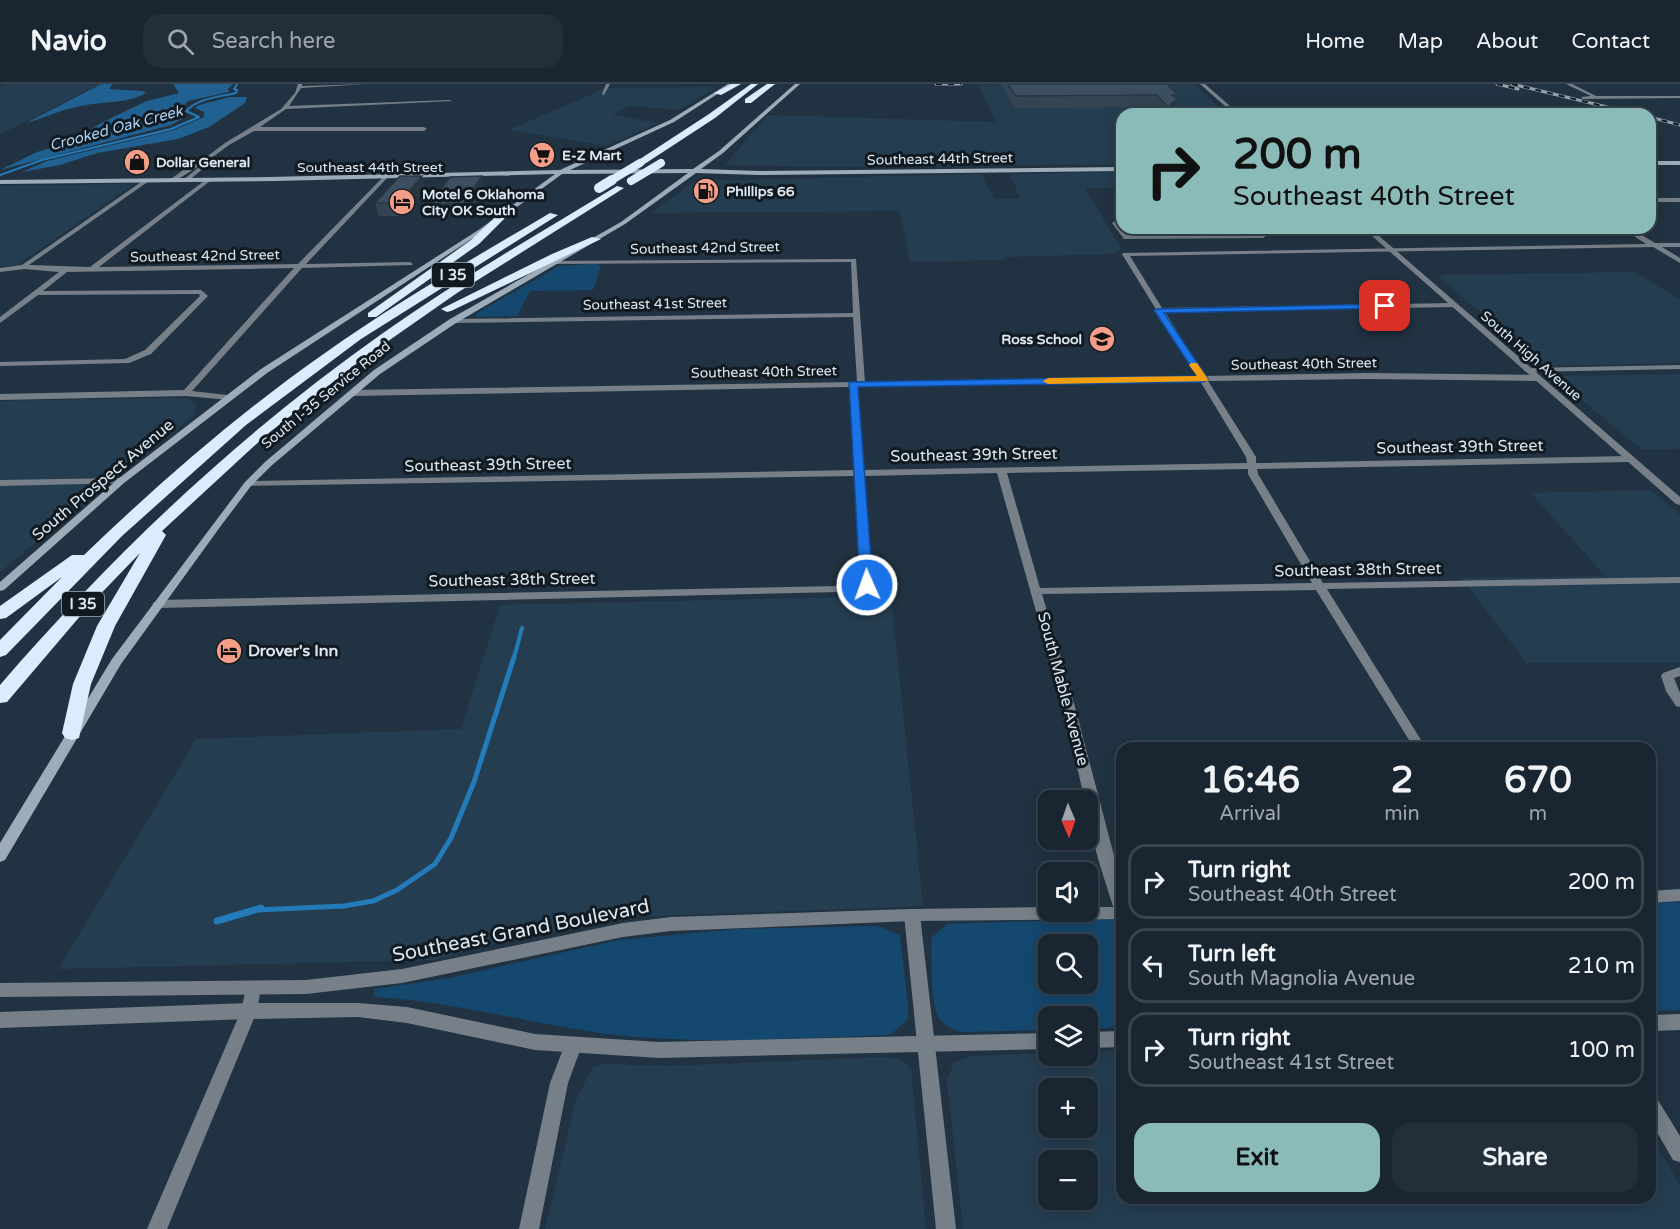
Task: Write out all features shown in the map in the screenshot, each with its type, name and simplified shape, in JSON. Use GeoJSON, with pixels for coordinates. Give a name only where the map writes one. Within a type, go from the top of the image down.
{"type":"FeatureCollection","features":[{"type":"Feature","properties":{"kind":"highway"},"geometry":{"type":"LineString","coordinates":[[718,93],[738,84]]}},
{"type":"Feature","properties":{"kind":"highway","name":"I 35"},"geometry":{"type":"LineString","coordinates":[[0,651],[121,527],[204,453],[312,368],[432,288],[640,163],[712,116],[755,84]]}},
{"type":"Feature","properties":{"kind":"highway"},"geometry":{"type":"LineString","coordinates":[[743,105],[771,84]]}},
{"type":"Feature","properties":{"kind":"highway","name":"I 35"},"geometry":{"type":"LineString","coordinates":[[0,697],[87,599],[170,516],[261,433],[358,356],[424,310],[669,157]]}},
{"type":"Feature","properties":{"kind":"highway"},"geometry":{"type":"LineString","coordinates":[[312,368],[388,302],[475,242],[509,209]]}},
{"type":"Feature","properties":{"kind":"highway"},"geometry":{"type":"LineString","coordinates":[[358,356],[474,295],[596,239]]}},
{"type":"Feature","properties":{"kind":"highway"},"geometry":{"type":"LineString","coordinates":[[72,733],[82,684],[106,626],[170,516]]}},
{"type":"Feature","properties":{"kind":"highway"},"geometry":{"type":"LineString","coordinates":[[0,614],[121,527]]}},
{"type":"Feature","properties":{"kind":"main road"},"geometry":{"type":"LineString","coordinates":[[227,398],[307,342],[474,235],[537,186],[552,180],[561,172],[672,121],[731,84]]}},
{"type":"Feature","properties":{"kind":"main road","name":"South I-35 Service Road"},"geometry":{"type":"LineString","coordinates":[[0,856],[116,662],[248,484],[351,393],[410,348],[596,239],[687,178],[798,84]]}},
{"type":"Feature","properties":{"kind":"main road"},"geometry":{"type":"LineString","coordinates":[[707,163],[712,168],[727,171]]}},
{"type":"Feature","properties":{"kind":"main road"},"geometry":{"type":"LineString","coordinates":[[1656,163],[1680,163]]}},
{"type":"Feature","properties":{"kind":"main road","name":"Southeast 44th Street"},"geometry":{"type":"LineString","coordinates":[[384,178],[561,172],[727,171],[759,174]]}},
{"type":"Feature","properties":{"kind":"main road","name":"Southeast 44th Street"},"geometry":{"type":"LineString","coordinates":[[0,182],[384,178],[552,180],[687,178],[759,174],[1116,171]]}},
{"type":"Feature","properties":{"kind":"main road","name":"South Prospect Avenue"},"geometry":{"type":"LineString","coordinates":[[0,588],[121,481],[227,398]]}},
{"type":"Feature","properties":{"kind":"street"},"geometry":{"type":"LineString","coordinates":[[173,180],[284,108],[300,86],[366,84]]}},
{"type":"Feature","properties":{"kind":"street"},"geometry":{"type":"LineString","coordinates":[[604,94],[608,84]]}},
{"type":"Feature","properties":{"kind":"street"},"geometry":{"type":"LineString","coordinates":[[1202,84],[1230,108]]}},
{"type":"Feature","properties":{"kind":"street"},"geometry":{"type":"LineString","coordinates":[[1568,84],[1598,98]]}},
{"type":"Feature","properties":{"kind":"street"},"geometry":{"type":"LineString","coordinates":[[1583,98],[1680,97]]}},
{"type":"Feature","properties":{"kind":"street"},"geometry":{"type":"LineString","coordinates":[[284,108],[450,101]]}},
{"type":"Feature","properties":{"kind":"street"},"geometry":{"type":"LineString","coordinates":[[254,129],[424,129]]}},
{"type":"Feature","properties":{"kind":"street"},"geometry":{"type":"LineString","coordinates":[[186,180],[208,162],[207,159]]}},
{"type":"Feature","properties":{"kind":"street"},"geometry":{"type":"LineString","coordinates":[[186,393],[300,266],[384,178]]}},
{"type":"Feature","properties":{"kind":"street"},"geometry":{"type":"LineString","coordinates":[[92,269],[208,180]]}},
{"type":"Feature","properties":{"kind":"street"},"geometry":{"type":"LineString","coordinates":[[25,267],[26,264],[146,181]]}},
{"type":"Feature","properties":{"kind":"street"},"geometry":{"type":"LineString","coordinates":[[1656,200],[1680,200]]}},
{"type":"Feature","properties":{"kind":"street"},"geometry":{"type":"LineString","coordinates":[[1122,234],[1124,237],[1263,236],[1278,252]]}},
{"type":"Feature","properties":{"kind":"street","name":"South High Avenue"},"geometry":{"type":"LineString","coordinates":[[1373,234],[1680,502]]}},
{"type":"Feature","properties":{"kind":"street"},"geometry":{"type":"LineString","coordinates":[[1635,234],[1680,261]]}},
{"type":"Feature","properties":{"kind":"street"},"geometry":{"type":"LineString","coordinates":[[1416,742],[1253,474],[1251,457],[1125,254],[1680,245]]}},
{"type":"Feature","properties":{"kind":"street","name":"Southeast 42nd Street"},"geometry":{"type":"LineString","coordinates":[[556,262],[854,260],[857,315]]}},
{"type":"Feature","properties":{"kind":"street","name":"Southeast 42nd Street"},"geometry":{"type":"LineString","coordinates":[[0,270],[25,267],[66,270],[410,264]]}},
{"type":"Feature","properties":{"kind":"street"},"geometry":{"type":"LineString","coordinates":[[0,321],[66,270]]}},
{"type":"Feature","properties":{"kind":"street"},"geometry":{"type":"LineString","coordinates":[[0,364],[126,361],[148,352],[204,296],[201,292],[38,293]]}},
{"type":"Feature","properties":{"kind":"street"},"geometry":{"type":"LineString","coordinates":[[1158,310],[1453,305]]}},
{"type":"Feature","properties":{"kind":"street"},"geometry":{"type":"LineString","coordinates":[[857,315],[860,472]]}},
{"type":"Feature","properties":{"kind":"street","name":"Southeast 41st Street"},"geometry":{"type":"LineString","coordinates":[[453,321],[857,315]]}},
{"type":"Feature","properties":{"kind":"street"},"geometry":{"type":"LineString","coordinates":[[1527,370],[1680,367]]}},
{"type":"Feature","properties":{"kind":"street","name":"Southeast 40th Street"},"geometry":{"type":"LineString","coordinates":[[351,393],[1366,376],[1537,378]]}},
{"type":"Feature","properties":{"kind":"street"},"geometry":{"type":"LineString","coordinates":[[0,396],[186,393],[227,398]]}},
{"type":"Feature","properties":{"kind":"street","name":"Southeast 39th Street"},"geometry":{"type":"LineString","coordinates":[[248,484],[1629,459]]}},
{"type":"Feature","properties":{"kind":"street","name":"South Mable Avenue"},"geometry":{"type":"LineString","coordinates":[[1000,470],[1069,707],[1116,892]]}},
{"type":"Feature","properties":{"kind":"street","name":"Southeast 38th Street"},"geometry":{"type":"LineString","coordinates":[[158,604],[840,589],[867,585],[860,472]]}},
{"type":"Feature","properties":{"kind":"street"},"geometry":{"type":"LineString","coordinates":[[0,483],[121,481]]}},
{"type":"Feature","properties":{"kind":"street","name":"Southeast 38th Street"},"geometry":{"type":"LineString","coordinates":[[1037,591],[1680,580]]}},
{"type":"Feature","properties":{"kind":"street"},"geometry":{"type":"LineString","coordinates":[[1674,674],[1672,691],[1680,703]]}},
{"type":"Feature","properties":{"kind":"street"},"geometry":{"type":"LineString","coordinates":[[1656,897],[1680,896]]}},
{"type":"Feature","properties":{"kind":"street","name":"Southeast Grand Boulevard"},"geometry":{"type":"LineString","coordinates":[[0,990],[306,987],[402,976],[652,926],[912,915],[1116,911]]}},
{"type":"Feature","properties":{"kind":"street"},"geometry":{"type":"LineString","coordinates":[[912,915],[946,1229]]}},
{"type":"Feature","properties":{"kind":"street"},"geometry":{"type":"LineString","coordinates":[[157,1229],[249,1011],[253,988]]}},
{"type":"Feature","properties":{"kind":"street"},"geometry":{"type":"LineString","coordinates":[[0,1020],[249,1011],[368,1011],[407,1015],[535,1042],[659,1050],[1038,1041]]}},
{"type":"Feature","properties":{"kind":"street"},"geometry":{"type":"LineString","coordinates":[[1656,1023],[1680,1022]]}},
{"type":"Feature","properties":{"kind":"street"},"geometry":{"type":"LineString","coordinates":[[1098,1040],[1116,1039]]}},
{"type":"Feature","properties":{"kind":"street"},"geometry":{"type":"LineString","coordinates":[[529,1229],[559,1083],[573,1045]]}},
{"type":"Feature","properties":{"kind":"street"},"geometry":{"type":"LineString","coordinates":[[1656,1113],[1680,1153]]}},
{"type":"Feature","properties":{"kind":"shaded area"},"geometry":{"type":"Polygon","coordinates":[[[7,84],[99,84],[0,135],[0,87],[7,84]]]}},
{"type":"Feature","properties":{"kind":"shaded area"},"geometry":{"type":"Polygon","coordinates":[[[101,84],[113,84],[109,89],[146,93],[123,101],[74,107],[26,123],[101,84]]]}},
{"type":"Feature","properties":{"kind":"shaded area"},"geometry":{"type":"Polygon","coordinates":[[[173,84],[233,84],[228,89],[229,92],[188,101],[174,115],[185,117],[171,125],[0,170],[37,152],[65,144],[103,122],[147,101],[179,93],[173,84]]]}},
{"type":"Feature","properties":{"kind":"shaded area"},"geometry":{"type":"Polygon","coordinates":[[[1194,84],[1220,108],[1116,108],[1116,164],[841,167],[725,165],[768,115],[996,122],[978,85],[1194,84]]]}},
{"type":"Feature","properties":{"kind":"shaded area"},"geometry":{"type":"Polygon","coordinates":[[[717,87],[679,110],[629,106],[612,115],[658,123],[606,146],[508,130],[606,88],[717,87]]]}},
{"type":"Feature","properties":{"kind":"shaded area"},"geometry":{"type":"Polygon","coordinates":[[[230,97],[247,97],[245,103],[209,127],[178,139],[97,153],[60,165],[22,172],[47,161],[174,130],[204,117],[204,112],[195,108],[199,105],[230,97]]]}},
{"type":"Feature","properties":{"kind":"shaded area"},"geometry":{"type":"Polygon","coordinates":[[[1116,172],[1116,188],[1085,188],[1121,248],[1118,252],[1110,254],[1005,257],[1006,260],[910,262],[900,211],[651,213],[695,181],[981,174],[995,199],[1020,198],[1010,174],[1116,172]]]}},
{"type":"Feature","properties":{"kind":"shaded area"},"geometry":{"type":"Polygon","coordinates":[[[134,184],[17,265],[0,266],[0,186],[134,184]]]}},
{"type":"Feature","properties":{"kind":"shaded area"},"geometry":{"type":"Polygon","coordinates":[[[601,265],[593,290],[530,291],[517,316],[476,317],[477,313],[559,266],[601,265]]]}},
{"type":"Feature","properties":{"kind":"shaded area"},"geometry":{"type":"Polygon","coordinates":[[[1635,272],[1680,300],[1680,363],[1544,366],[1437,275],[1635,272]]]}},
{"type":"Feature","properties":{"kind":"shaded area"},"geometry":{"type":"Polygon","coordinates":[[[1680,374],[1680,449],[1642,450],[1553,376],[1680,374]]]}},
{"type":"Feature","properties":{"kind":"shaded area"},"geometry":{"type":"Polygon","coordinates":[[[187,398],[197,406],[194,416],[117,474],[0,572],[0,401],[187,398]]]}},
{"type":"Feature","properties":{"kind":"shaded area"},"geometry":{"type":"Polygon","coordinates":[[[1651,490],[1680,515],[1680,663],[1527,663],[1461,578],[1605,576],[1531,493],[1651,490]]]}},
{"type":"Feature","properties":{"kind":"shaded area"},"geometry":{"type":"Polygon","coordinates":[[[891,596],[923,906],[633,917],[498,943],[433,960],[58,969],[196,739],[461,729],[500,605],[891,596]]]}},
{"type":"Feature","properties":{"kind":"shaded area"},"geometry":{"type":"Polygon","coordinates":[[[1680,902],[1680,1010],[1656,1011],[1656,903],[1680,902]]]}},
{"type":"Feature","properties":{"kind":"shaded area"},"geometry":{"type":"Polygon","coordinates":[[[1116,918],[1116,1027],[1098,1028],[1098,1006],[1038,1006],[1038,1030],[961,1032],[942,1022],[938,1016],[933,989],[931,938],[947,924],[1038,921],[1098,922],[1098,919],[1116,918]]]}},
{"type":"Feature","properties":{"kind":"shaded area"},"geometry":{"type":"Polygon","coordinates":[[[879,926],[900,935],[908,1006],[908,1019],[890,1035],[748,1040],[642,1037],[578,1030],[433,1003],[374,997],[375,989],[449,978],[619,940],[737,929],[879,926]]]}},
{"type":"Feature","properties":{"kind":"shaded area"},"geometry":{"type":"Polygon","coordinates":[[[1116,1050],[1116,1204],[1656,1204],[1656,1145],[1680,1185],[1680,1229],[963,1229],[947,1080],[954,1062],[973,1056],[1038,1053],[1038,1066],[1098,1066],[1098,1051],[1116,1050]]]}},
{"type":"Feature","properties":{"kind":"shaded area"},"geometry":{"type":"Polygon","coordinates":[[[883,1057],[901,1059],[911,1069],[926,1229],[545,1229],[576,1100],[592,1068],[604,1064],[668,1066],[883,1057]]]}},
{"type":"Feature","properties":{"kind":"building"},"geometry":{"type":"Polygon","coordinates":[[[1008,84],[1167,84],[1178,95],[1172,95],[1177,99],[1168,107],[1157,95],[1016,96],[1008,84]]]}},
{"type":"Feature","properties":{"kind":"building"},"geometry":{"type":"Polygon","coordinates":[[[400,176],[422,176],[399,203],[375,203],[400,176]]]}},
{"type":"Feature","properties":{"kind":"building"},"geometry":{"type":"Polygon","coordinates":[[[482,176],[463,204],[430,204],[450,177],[482,176]]]}},
{"type":"Feature","properties":{"kind":"waterway","name":"Crooked Oak Creek"},"geometry":{"type":"LineString","coordinates":[[0,175],[42,160],[171,129],[199,117],[186,111],[191,107],[209,99],[236,93],[237,90],[234,89],[237,84]]}},
{"type":"Feature","properties":{"kind":"waterway"},"geometry":{"type":"LineString","coordinates":[[514,658],[522,628]]}},
{"type":"Feature","properties":{"kind":"waterway"},"geometry":{"type":"LineString","coordinates":[[256,910],[344,906],[373,901],[397,890],[435,864],[451,838],[474,782],[514,657]]}},
{"type":"Feature","properties":{"kind":"waterway"},"geometry":{"type":"LineString","coordinates":[[217,921],[261,908]]}},
{"type":"Feature","properties":{"kind":"railway"},"geometry":{"type":"LineString","coordinates":[[936,84],[961,84]]}},
{"type":"Feature","properties":{"kind":"railway"},"geometry":{"type":"LineString","coordinates":[[1497,84],[1518,89]]}},
{"type":"Feature","properties":{"kind":"railway"},"geometry":{"type":"LineString","coordinates":[[1512,84],[1611,108]]}},
{"type":"Feature","properties":{"kind":"railway"},"geometry":{"type":"LineString","coordinates":[[1656,119],[1680,125]]}},
{"type":"Feature","properties":{"kind":"slow traffic"},"geometry":{"type":"LineString","coordinates":[[1048,381],[1203,379],[1194,365]]}},
{"type":"Feature","properties":{"kind":"place","name":"E-Z Mart"},"geometry":{"type":"Point","coordinates":[542,155]}},
{"type":"Feature","properties":{"kind":"place","name":"Dollar General"},"geometry":{"type":"Point","coordinates":[137,162]}},
{"type":"Feature","properties":{"kind":"place","name":"Phillips 66"},"geometry":{"type":"Point","coordinates":[706,191]}},
{"type":"Feature","properties":{"kind":"place","name":"Motel 6 Oklahoma City OK South"},"geometry":{"type":"Point","coordinates":[402,202]}},
{"type":"Feature","properties":{"kind":"place","name":"Ross School"},"geometry":{"type":"Point","coordinates":[1102,339]}},
{"type":"Feature","properties":{"kind":"place","name":"Drover's Inn"},"geometry":{"type":"Point","coordinates":[229,651]}},
{"type":"Feature","properties":{"kind":"route"},"geometry":{"type":"LineString","coordinates":[[867,585],[853,384],[1203,379],[1158,310],[1385,306]]}}]}
